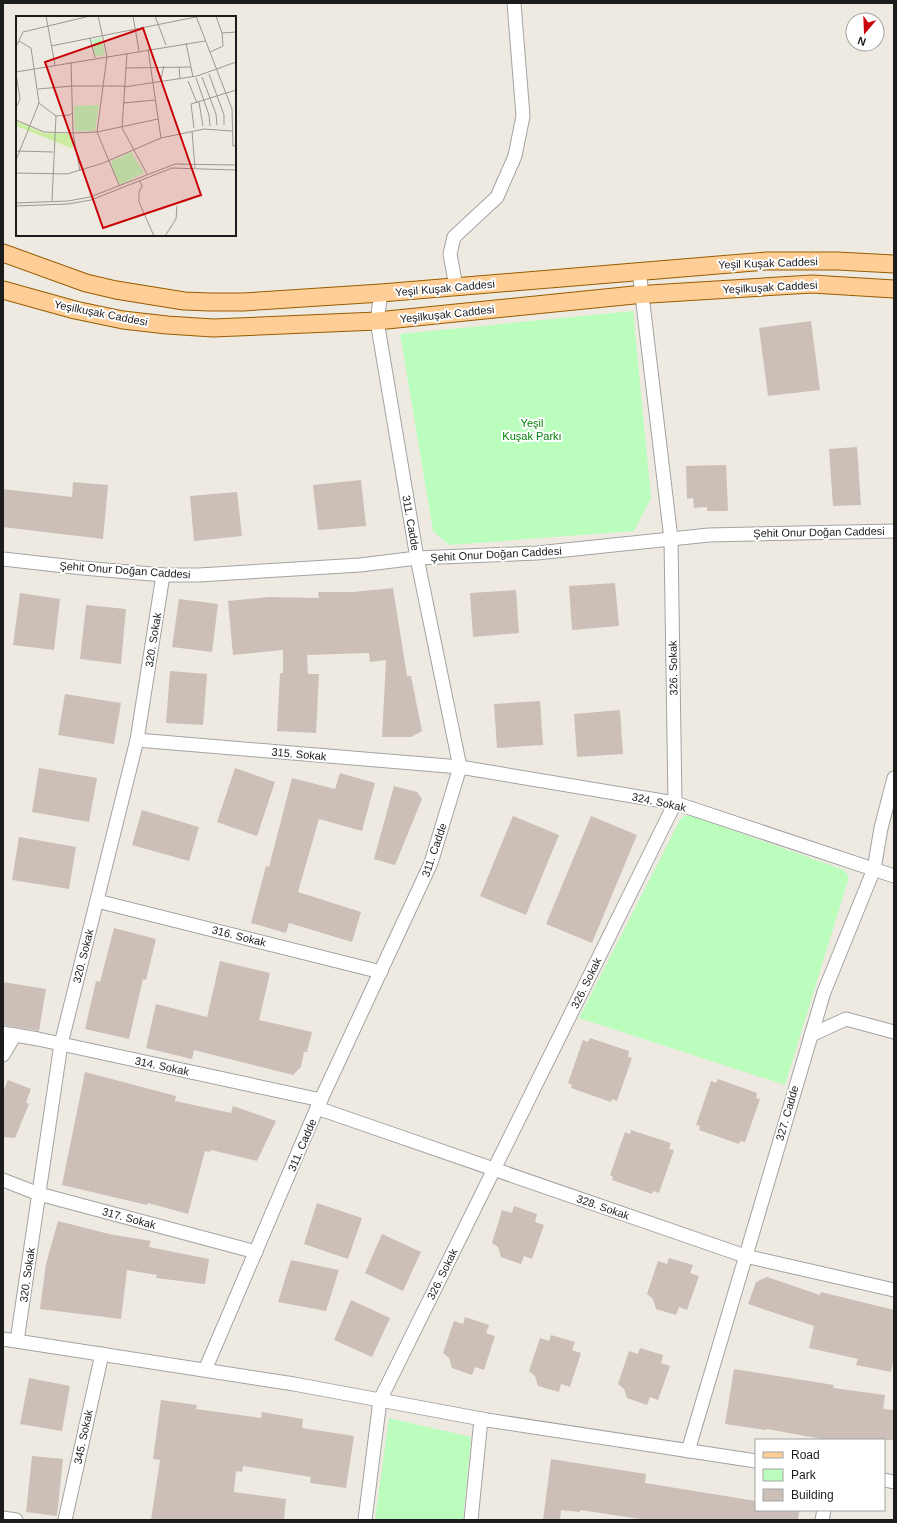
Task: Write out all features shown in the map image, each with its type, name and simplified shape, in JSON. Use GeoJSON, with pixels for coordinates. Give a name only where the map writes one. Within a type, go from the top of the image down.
{"type":"FeatureCollection","features":[{"type":"Feature","properties":{"kind":"main road","name":"Yeşil Kuşak Caddesi"},"geometry":{"type":"LineString","coordinates":[[3,253],[86,283],[116,290],[184,301],[242,302],[381,293],[639,270],[766,261],[837,261],[894,264]]}},
{"type":"Feature","properties":{"kind":"main road","name":"Yeşilkuşak Caddesi"},"geometry":{"type":"LineString","coordinates":[[3,290],[75,310],[123,320],[213,328],[377,321],[643,294],[812,284],[894,289]]}},
{"type":"Feature","properties":{"kind":"street"},"geometry":{"type":"LineString","coordinates":[[456,287],[450,254],[454,237],[497,197],[517,149],[523,116],[514,3]]}},
{"type":"Feature","properties":{"kind":"street","name":"326. Sokak"},"geometry":{"type":"LineString","coordinates":[[365,1520],[380,1400],[675,803],[671,539],[639,270]]}},
{"type":"Feature","properties":{"kind":"street","name":"311. Cadde"},"geometry":{"type":"LineString","coordinates":[[205,1370],[319,1104],[432,863],[460,767],[417,558],[377,321],[381,293]]}},
{"type":"Feature","properties":{"kind":"street","name":"Şehit Onur Doğan Caddesi"},"geometry":{"type":"LineString","coordinates":[[3,559],[163,574],[228,574],[360,565],[417,558],[537,553],[709,535],[894,531]]}},
{"type":"Feature","properties":{"kind":"street","name":"320. Sokak"},"geometry":{"type":"LineString","coordinates":[[17,1341],[61,1044],[137,740],[163,574]]}},
{"type":"Feature","properties":{"kind":"street","name":"315. Sokak"},"geometry":{"type":"LineString","coordinates":[[137,740],[460,767]]}},
{"type":"Feature","properties":{"kind":"street","name":"324. Sokak"},"geometry":{"type":"LineString","coordinates":[[460,767],[675,803],[894,876]]}},
{"type":"Feature","properties":{"kind":"street","name":"327. Cadde"},"geometry":{"type":"LineString","coordinates":[[688,1451],[824,992],[874,870],[881,828],[894,778]]}},
{"type":"Feature","properties":{"kind":"street","name":"316. Sokak"},"geometry":{"type":"LineString","coordinates":[[97,901],[381,972]]}},
{"type":"Feature","properties":{"kind":"street"},"geometry":{"type":"LineString","coordinates":[[811,1035],[846,1019],[894,1032]]}},
{"type":"Feature","properties":{"kind":"street"},"geometry":{"type":"LineString","coordinates":[[3,1055],[9,1034]]}},
{"type":"Feature","properties":{"kind":"street","name":"314. Sokak"},"geometry":{"type":"LineString","coordinates":[[9,1034],[61,1044],[319,1104]]}},
{"type":"Feature","properties":{"kind":"street","name":"328. Sokak"},"geometry":{"type":"LineString","coordinates":[[319,1104],[494,1169],[745,1256],[894,1290]]}},
{"type":"Feature","properties":{"kind":"street","name":"317. Sokak"},"geometry":{"type":"LineString","coordinates":[[3,1180],[39,1194],[256,1252]]}},
{"type":"Feature","properties":{"kind":"street"},"geometry":{"type":"LineString","coordinates":[[3,1339],[294,1384],[481,1420],[755,1461]]}},
{"type":"Feature","properties":{"kind":"street","name":"345. Sokak"},"geometry":{"type":"LineString","coordinates":[[65,1520],[102,1354]]}},
{"type":"Feature","properties":{"kind":"street"},"geometry":{"type":"LineString","coordinates":[[471,1520],[481,1420]]}},
{"type":"Feature","properties":{"kind":"street"},"geometry":{"type":"LineString","coordinates":[[3,1518],[16,1520]]}},
{"type":"Feature","properties":{"kind":"green space","name":"Yeşil Kuşak Parkı"},"geometry":{"type":"Polygon","coordinates":[[[633,311],[651,498],[634,531],[449,545],[433,531],[400,334],[633,311]]]}},
{"type":"Feature","properties":{"kind":"green space"},"geometry":{"type":"Polygon","coordinates":[[[684,816],[693,816],[844,870],[849,877],[785,1085],[579,1018],[680,820],[684,816]]]}},
{"type":"Feature","properties":{"kind":"green space"},"geometry":{"type":"Polygon","coordinates":[[[389,1418],[471,1437],[463,1520],[375,1520],[389,1418]]]}},
{"type":"Feature","properties":{"kind":"building"},"geometry":{"type":"Polygon","coordinates":[[[811,321],[820,390],[768,396],[759,328],[811,321]]]}},
{"type":"Feature","properties":{"kind":"building"},"geometry":{"type":"Polygon","coordinates":[[[857,447],[861,505],[833,506],[829,449],[857,447]]]}},
{"type":"Feature","properties":{"kind":"building"},"geometry":{"type":"Polygon","coordinates":[[[726,465],[728,511],[707,511],[707,507],[694,508],[693,498],[687,499],[686,466],[726,465]]]}},
{"type":"Feature","properties":{"kind":"building"},"geometry":{"type":"Polygon","coordinates":[[[361,480],[366,526],[318,530],[313,485],[361,480]]]}},
{"type":"Feature","properties":{"kind":"building"},"geometry":{"type":"Polygon","coordinates":[[[73,482],[108,485],[103,539],[3,527],[3,489],[72,497],[73,482]]]}},
{"type":"Feature","properties":{"kind":"building"},"geometry":{"type":"Polygon","coordinates":[[[237,492],[242,536],[194,541],[190,496],[237,492]]]}},
{"type":"Feature","properties":{"kind":"building"},"geometry":{"type":"Polygon","coordinates":[[[615,583],[619,626],[572,630],[569,586],[615,583]]]}},
{"type":"Feature","properties":{"kind":"building"},"geometry":{"type":"Polygon","coordinates":[[[393,588],[407,676],[411,676],[422,731],[411,737],[382,737],[386,660],[370,662],[369,653],[307,655],[308,674],[319,674],[316,733],[277,731],[280,673],[283,673],[283,650],[233,655],[228,601],[269,597],[319,598],[318,592],[353,592],[393,588]]]}},
{"type":"Feature","properties":{"kind":"building"},"geometry":{"type":"Polygon","coordinates":[[[516,590],[519,633],[473,637],[470,593],[516,590]]]}},
{"type":"Feature","properties":{"kind":"building"},"geometry":{"type":"Polygon","coordinates":[[[20,593],[60,599],[54,650],[13,645],[20,593]]]}},
{"type":"Feature","properties":{"kind":"building"},"geometry":{"type":"Polygon","coordinates":[[[179,599],[218,604],[212,652],[172,647],[179,599]]]}},
{"type":"Feature","properties":{"kind":"building"},"geometry":{"type":"Polygon","coordinates":[[[86,605],[126,609],[121,664],[80,659],[86,605]]]}},
{"type":"Feature","properties":{"kind":"building"},"geometry":{"type":"Polygon","coordinates":[[[170,671],[207,674],[203,725],[166,723],[170,671]]]}},
{"type":"Feature","properties":{"kind":"building"},"geometry":{"type":"Polygon","coordinates":[[[65,694],[121,703],[114,744],[58,735],[65,694]]]}},
{"type":"Feature","properties":{"kind":"building"},"geometry":{"type":"Polygon","coordinates":[[[540,701],[543,745],[497,748],[494,704],[540,701]]]}},
{"type":"Feature","properties":{"kind":"building"},"geometry":{"type":"Polygon","coordinates":[[[620,710],[623,754],[577,757],[574,714],[620,710]]]}},
{"type":"Feature","properties":{"kind":"building"},"geometry":{"type":"Polygon","coordinates":[[[39,768],[97,778],[89,822],[32,812],[39,768]]]}},
{"type":"Feature","properties":{"kind":"building"},"geometry":{"type":"Polygon","coordinates":[[[235,768],[275,782],[257,836],[217,822],[235,768]]]}},
{"type":"Feature","properties":{"kind":"building"},"geometry":{"type":"Polygon","coordinates":[[[340,773],[375,783],[362,831],[319,819],[298,892],[361,912],[352,942],[289,923],[286,933],[251,923],[266,866],[269,867],[292,778],[335,789],[340,773]]]}},
{"type":"Feature","properties":{"kind":"building"},"geometry":{"type":"Polygon","coordinates":[[[394,786],[417,792],[422,799],[395,865],[374,859],[394,786]]]}},
{"type":"Feature","properties":{"kind":"building"},"geometry":{"type":"Polygon","coordinates":[[[142,810],[199,827],[189,861],[132,845],[142,810]]]}},
{"type":"Feature","properties":{"kind":"building"},"geometry":{"type":"Polygon","coordinates":[[[513,816],[559,835],[526,915],[480,896],[513,816]]]}},
{"type":"Feature","properties":{"kind":"building"},"geometry":{"type":"Polygon","coordinates":[[[591,816],[637,835],[592,943],[546,924],[591,816]]]}},
{"type":"Feature","properties":{"kind":"building"},"geometry":{"type":"Polygon","coordinates":[[[19,837],[76,847],[69,889],[12,880],[19,837]]]}},
{"type":"Feature","properties":{"kind":"building"},"geometry":{"type":"Polygon","coordinates":[[[114,928],[156,939],[146,980],[143,979],[129,1039],[85,1029],[96,981],[100,982],[114,928]]]}},
{"type":"Feature","properties":{"kind":"building"},"geometry":{"type":"Polygon","coordinates":[[[220,961],[270,973],[259,1020],[312,1032],[307,1052],[304,1052],[301,1067],[293,1075],[194,1050],[192,1059],[146,1048],[156,1004],[207,1017],[220,961]]]}},
{"type":"Feature","properties":{"kind":"building"},"geometry":{"type":"Polygon","coordinates":[[[3,982],[46,989],[39,1031],[3,1025],[3,982]]]}},
{"type":"Feature","properties":{"kind":"building"},"geometry":{"type":"Polygon","coordinates":[[[590,1038],[629,1051],[628,1057],[632,1058],[617,1101],[612,1099],[611,1102],[571,1088],[572,1085],[568,1083],[583,1040],[588,1042],[590,1038]]]}},
{"type":"Feature","properties":{"kind":"building"},"geometry":{"type":"Polygon","coordinates":[[[85,1072],[176,1096],[175,1101],[231,1113],[233,1106],[276,1121],[257,1161],[211,1150],[210,1152],[205,1151],[188,1214],[148,1203],[147,1205],[62,1185],[85,1072]]]}},
{"type":"Feature","properties":{"kind":"building"},"geometry":{"type":"Polygon","coordinates":[[[718,1079],[757,1093],[756,1098],[760,1099],[745,1142],[740,1141],[739,1144],[699,1130],[700,1126],[696,1125],[711,1081],[716,1083],[718,1079]]]}},
{"type":"Feature","properties":{"kind":"building"},"geometry":{"type":"Polygon","coordinates":[[[8,1080],[31,1089],[26,1102],[29,1104],[15,1138],[3,1137],[3,1092],[8,1080]]]}},
{"type":"Feature","properties":{"kind":"building"},"geometry":{"type":"Polygon","coordinates":[[[631,1130],[671,1143],[669,1149],[674,1150],[659,1193],[653,1191],[652,1194],[612,1180],[613,1177],[610,1175],[625,1132],[630,1134],[631,1130]]]}},
{"type":"Feature","properties":{"kind":"building"},"geometry":{"type":"Polygon","coordinates":[[[317,1203],[362,1218],[348,1259],[304,1244],[317,1203]]]}},
{"type":"Feature","properties":{"kind":"building"},"geometry":{"type":"Polygon","coordinates":[[[514,1206],[537,1214],[535,1222],[544,1225],[532,1259],[524,1256],[521,1264],[501,1257],[498,1247],[492,1243],[502,1210],[512,1213],[514,1206]]]}},
{"type":"Feature","properties":{"kind":"building"},"geometry":{"type":"Polygon","coordinates":[[[58,1221],[109,1234],[151,1241],[149,1247],[209,1259],[205,1284],[156,1278],[157,1275],[127,1270],[121,1319],[40,1309],[46,1264],[58,1221]]]}},
{"type":"Feature","properties":{"kind":"building"},"geometry":{"type":"Polygon","coordinates":[[[382,1234],[421,1252],[403,1291],[365,1273],[382,1234]]]}},
{"type":"Feature","properties":{"kind":"building"},"geometry":{"type":"Polygon","coordinates":[[[669,1258],[693,1265],[690,1273],[699,1276],[687,1310],[679,1307],[676,1315],[656,1309],[653,1299],[647,1294],[658,1261],[667,1264],[669,1258]]]}},
{"type":"Feature","properties":{"kind":"building"},"geometry":{"type":"Polygon","coordinates":[[[291,1260],[339,1270],[326,1311],[278,1302],[291,1260]]]}},
{"type":"Feature","properties":{"kind":"building"},"geometry":{"type":"Polygon","coordinates":[[[767,1277],[820,1295],[821,1292],[894,1310],[894,1356],[891,1372],[856,1365],[858,1359],[809,1348],[814,1326],[748,1304],[756,1282],[767,1277]]]}},
{"type":"Feature","properties":{"kind":"building"},"geometry":{"type":"Polygon","coordinates":[[[351,1300],[390,1318],[372,1357],[334,1340],[351,1300]]]}},
{"type":"Feature","properties":{"kind":"building"},"geometry":{"type":"Polygon","coordinates":[[[465,1317],[489,1325],[486,1333],[495,1336],[484,1370],[475,1367],[472,1375],[452,1368],[449,1358],[443,1353],[454,1321],[463,1324],[465,1317]]]}},
{"type":"Feature","properties":{"kind":"building"},"geometry":{"type":"Polygon","coordinates":[[[551,1335],[575,1342],[572,1350],[581,1353],[570,1387],[561,1384],[559,1392],[538,1386],[535,1376],[529,1371],[540,1338],[549,1341],[551,1335]]]}},
{"type":"Feature","properties":{"kind":"building"},"geometry":{"type":"Polygon","coordinates":[[[640,1348],[663,1355],[661,1363],[670,1366],[658,1400],[650,1397],[647,1405],[627,1398],[624,1389],[618,1384],[629,1351],[638,1354],[640,1348]]]}},
{"type":"Feature","properties":{"kind":"building"},"geometry":{"type":"Polygon","coordinates":[[[734,1369],[834,1385],[833,1388],[885,1395],[883,1409],[894,1410],[894,1440],[822,1439],[767,1429],[725,1424],[734,1369]]]}},
{"type":"Feature","properties":{"kind":"building"},"geometry":{"type":"Polygon","coordinates":[[[29,1378],[70,1386],[62,1431],[20,1424],[29,1378]]]}},
{"type":"Feature","properties":{"kind":"building"},"geometry":{"type":"Polygon","coordinates":[[[161,1400],[197,1405],[196,1409],[261,1418],[262,1412],[303,1419],[302,1428],[354,1436],[346,1488],[310,1483],[311,1477],[243,1466],[242,1472],[236,1471],[234,1492],[286,1499],[284,1520],[151,1520],[160,1460],[153,1459],[161,1400]]]}},
{"type":"Feature","properties":{"kind":"building"},"geometry":{"type":"Polygon","coordinates":[[[32,1456],[63,1459],[57,1516],[26,1512],[32,1456]]]}},
{"type":"Feature","properties":{"kind":"building"},"geometry":{"type":"Polygon","coordinates":[[[551,1459],[646,1474],[645,1483],[755,1501],[755,1511],[799,1511],[798,1520],[647,1520],[580,1510],[580,1512],[561,1510],[560,1520],[543,1520],[551,1459]]]}}]}
